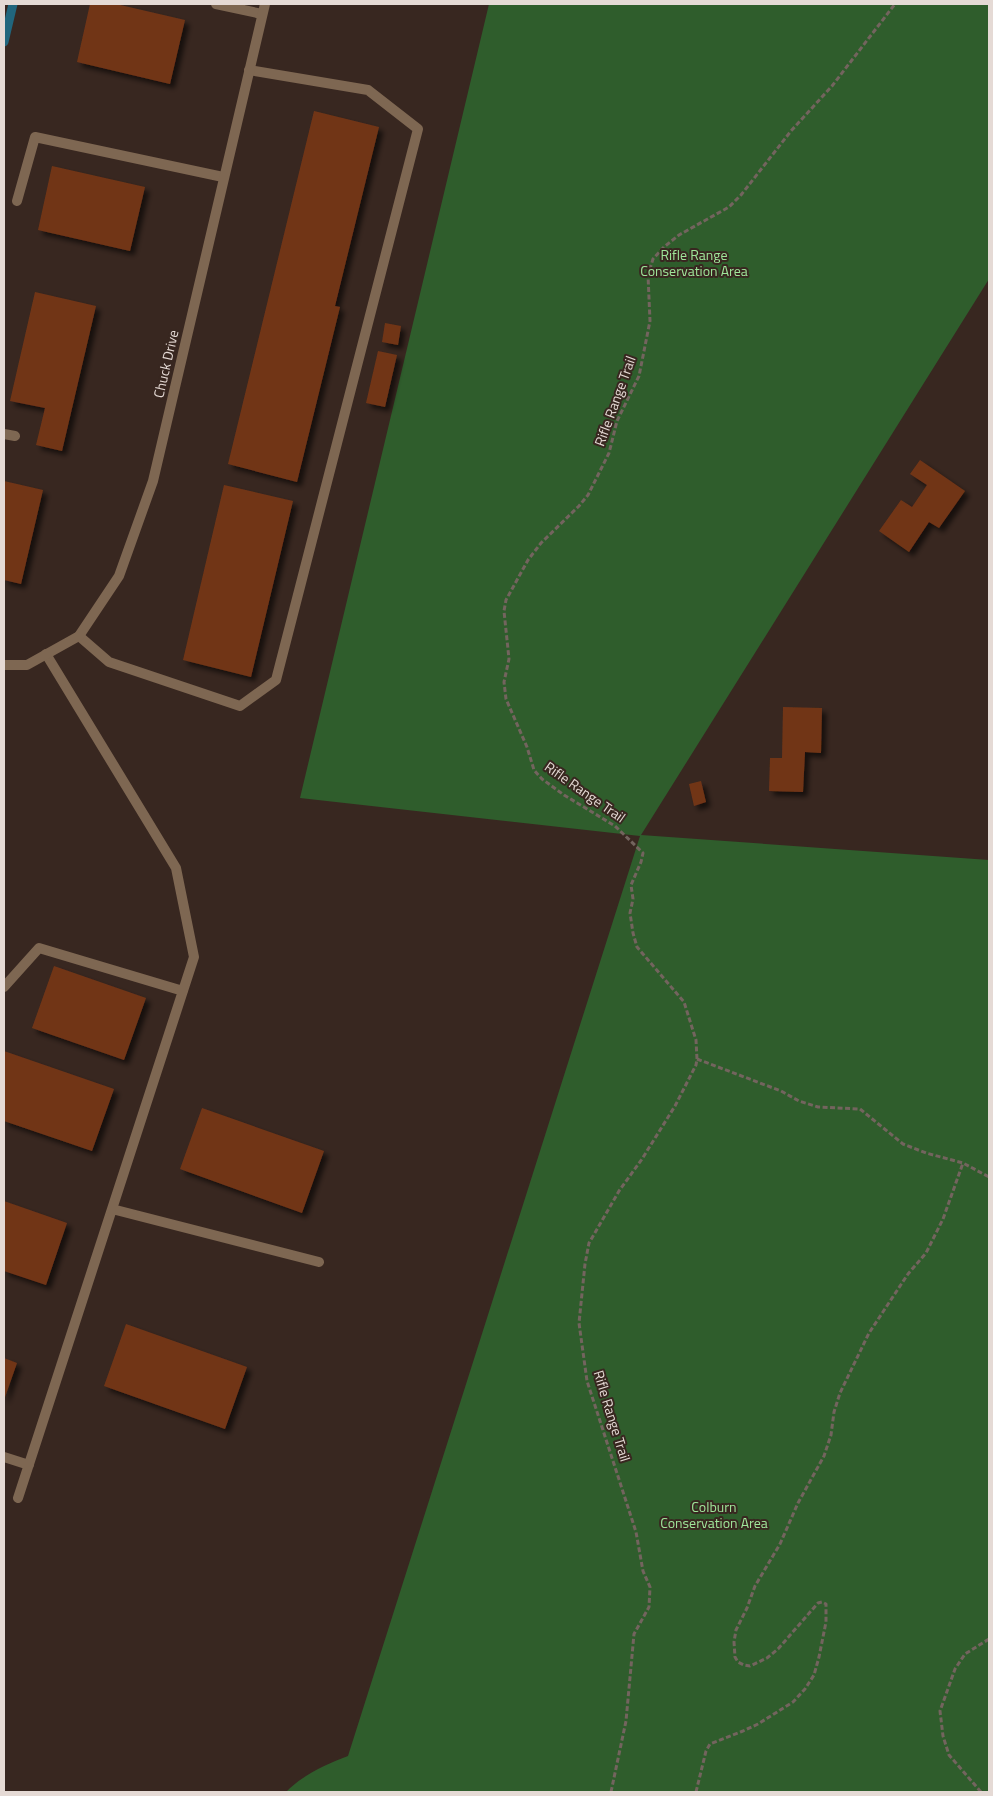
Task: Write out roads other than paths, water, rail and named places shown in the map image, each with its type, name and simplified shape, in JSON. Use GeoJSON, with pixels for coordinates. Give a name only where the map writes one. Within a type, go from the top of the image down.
{"type":"FeatureCollection","features":[{"type":"Feature","properties":{"kind":"street"},"geometry":{"type":"LineString","coordinates":[[216,4],[264,9]]}},
{"type":"Feature","properties":{"kind":"street","name":"Chuck Drive"},"geometry":{"type":"LineString","coordinates":[[4,665],[27,664],[79,636],[120,576],[153,481],[264,9]]}},
{"type":"Feature","properties":{"kind":"street"},"geometry":{"type":"LineString","coordinates":[[79,636],[109,662],[240,706],[276,680],[418,129],[368,90],[249,70]]}},
{"type":"Feature","properties":{"kind":"street"},"geometry":{"type":"LineString","coordinates":[[17,201],[35,137],[223,177]]}},
{"type":"Feature","properties":{"kind":"street"},"geometry":{"type":"LineString","coordinates":[[4,434],[15,436]]}},
{"type":"Feature","properties":{"kind":"street"},"geometry":{"type":"LineString","coordinates":[[18,1498],[194,957],[176,868],[46,654]]}},
{"type":"Feature","properties":{"kind":"street"},"geometry":{"type":"LineString","coordinates":[[4,987],[39,948],[183,991]]}},
{"type":"Feature","properties":{"kind":"street"},"geometry":{"type":"LineString","coordinates":[[112,1209],[318,1262]]}},
{"type":"Feature","properties":{"kind":"street"},"geometry":{"type":"LineString","coordinates":[[4,1457],[29,1465]]}},
{"type":"Feature","properties":{"kind":"waterway"},"geometry":{"type":"LineString","coordinates":[[4,42],[13,4]]}},
{"type":"Feature","properties":{"kind":"park label","name":"Rifle Range Conservation Area"},"geometry":{"type":"Point","coordinates":[694,264]}},
{"type":"Feature","properties":{"kind":"park label","name":"Colburn Conservation Area"},"geometry":{"type":"Point","coordinates":[714,1515]}}]}
